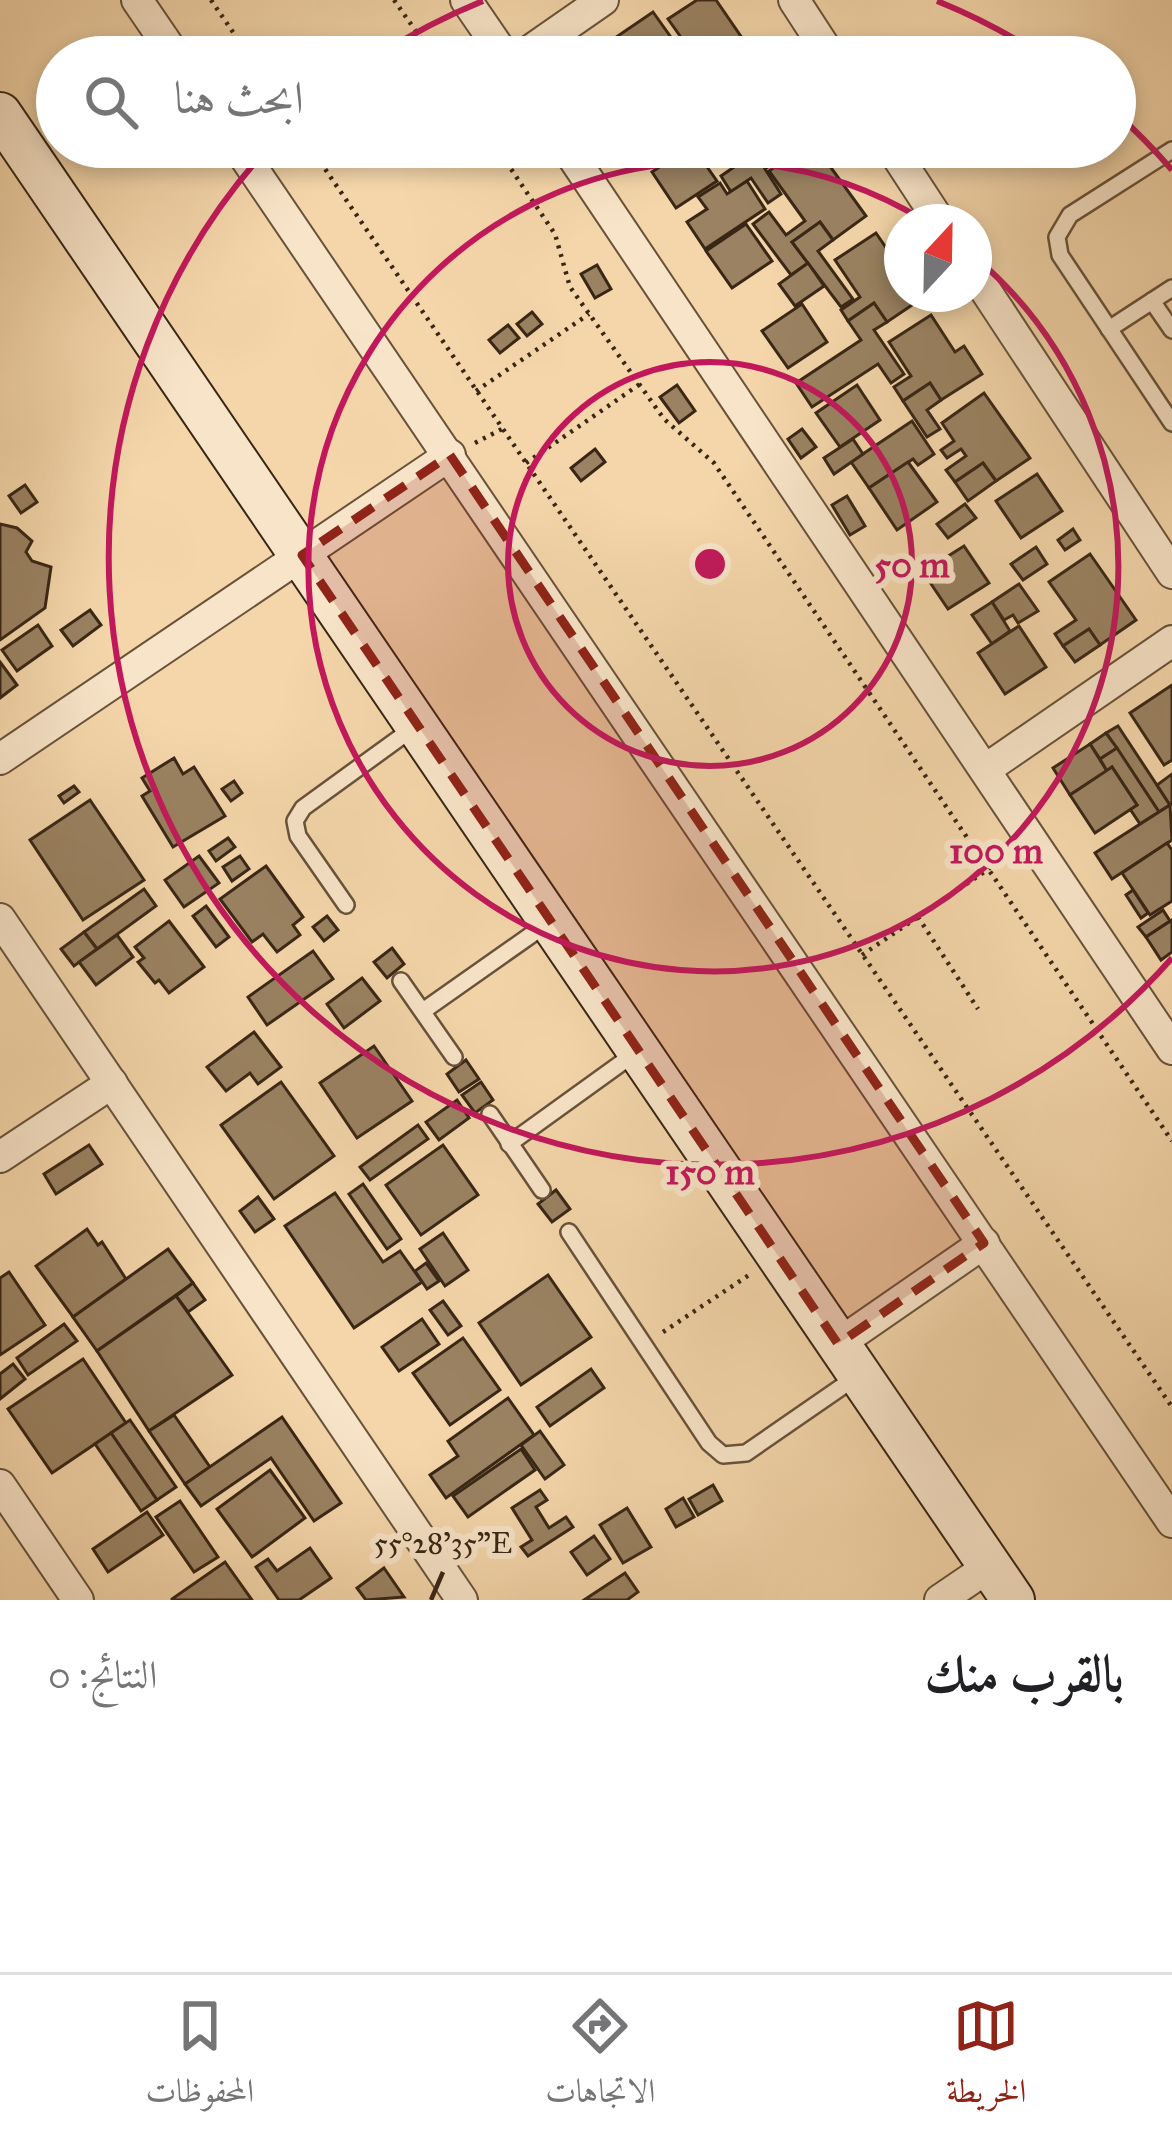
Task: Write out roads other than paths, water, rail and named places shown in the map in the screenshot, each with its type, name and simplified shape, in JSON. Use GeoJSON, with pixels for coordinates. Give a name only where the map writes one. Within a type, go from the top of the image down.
{"type":"FeatureCollection","features":[{"type":"Feature","properties":{"kind":"main road"},"geometry":{"type":"LineString","coordinates":[[0,114],[36,167]]}},
{"type":"Feature","properties":{"kind":"main road"},"geometry":{"type":"LineString","coordinates":[[37,168],[1001,1583]]}},
{"type":"Feature","properties":{"kind":"street"},"geometry":{"type":"LineString","coordinates":[[137,0],[162,36]]}},
{"type":"Feature","properties":{"kind":"street"},"geometry":{"type":"LineString","coordinates":[[466,0],[491,36]]}},
{"type":"Feature","properties":{"kind":"street"},"geometry":{"type":"LineString","coordinates":[[551,36],[603,0]]}},
{"type":"Feature","properties":{"kind":"street"},"geometry":{"type":"LineString","coordinates":[[794,0],[817,36]]}},
{"type":"Feature","properties":{"kind":"street"},"geometry":{"type":"LineString","coordinates":[[252,168],[1172,1522]]}},
{"type":"Feature","properties":{"kind":"street"},"geometry":{"type":"LineString","coordinates":[[580,168],[1172,1048]]}},
{"type":"Feature","properties":{"kind":"street"},"geometry":{"type":"LineString","coordinates":[[905,168],[928,204]]}},
{"type":"Feature","properties":{"kind":"street"},"geometry":{"type":"LineString","coordinates":[[992,300],[1172,573]]}},
{"type":"Feature","properties":{"kind":"street"},"geometry":{"type":"LineString","coordinates":[[0,759],[450,455]]}},
{"type":"Feature","properties":{"kind":"street"},"geometry":{"type":"LineString","coordinates":[[986,769],[1172,641]]}},
{"type":"Feature","properties":{"kind":"street"},"geometry":{"type":"LineString","coordinates":[[0,919],[462,1600]]}},
{"type":"Feature","properties":{"kind":"street"},"geometry":{"type":"LineString","coordinates":[[0,1157],[112,1083]]}},
{"type":"Feature","properties":{"kind":"street"},"geometry":{"type":"LineString","coordinates":[[849,1359],[984,1243]]}},
{"type":"Feature","properties":{"kind":"street"},"geometry":{"type":"LineString","coordinates":[[0,1485],[11,1526],[78,1600]]}},
{"type":"Feature","properties":{"kind":"street"},"geometry":{"type":"LineString","coordinates":[[940,1600],[1001,1583]]}},
{"type":"Feature","properties":{"kind":"lane"},"geometry":{"type":"LineString","coordinates":[[1172,150],[1070,215],[1059,229],[1060,255],[1172,423]]}},
{"type":"Feature","properties":{"kind":"lane"},"geometry":{"type":"LineString","coordinates":[[1109,329],[1172,288]]}},
{"type":"Feature","properties":{"kind":"lane"},"geometry":{"type":"LineString","coordinates":[[1152,301],[1172,330]]}},
{"type":"Feature","properties":{"kind":"lane"},"geometry":{"type":"LineString","coordinates":[[346,905],[298,836],[298,814],[418,724]]}},
{"type":"Feature","properties":{"kind":"lane"},"geometry":{"type":"LineString","coordinates":[[423,1011],[552,920]]}},
{"type":"Feature","properties":{"kind":"lane"},"geometry":{"type":"LineString","coordinates":[[401,981],[454,1057]]}},
{"type":"Feature","properties":{"kind":"lane"},"geometry":{"type":"LineString","coordinates":[[509,1144],[639,1050]]}},
{"type":"Feature","properties":{"kind":"lane"},"geometry":{"type":"LineString","coordinates":[[490,1114],[542,1190]]}},
{"type":"Feature","properties":{"kind":"lane"},"geometry":{"type":"LineString","coordinates":[[569,1232],[709,1443],[724,1455],[746,1453],[849,1359]]}}]}
